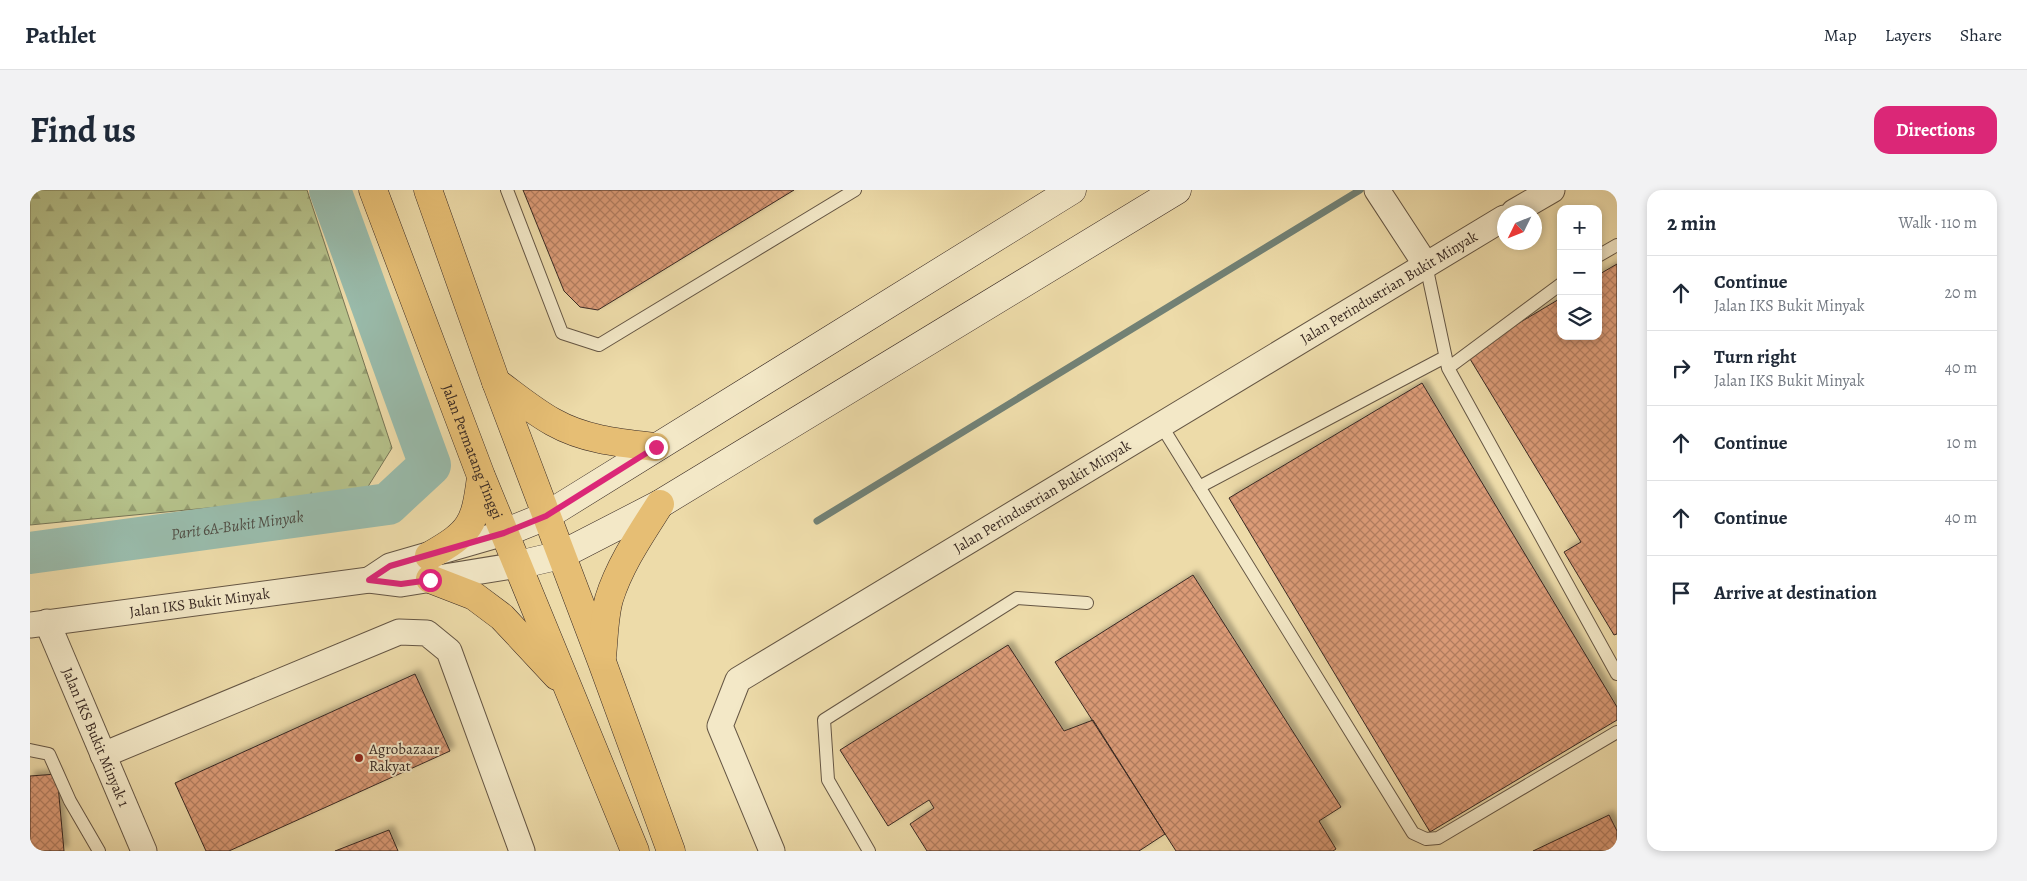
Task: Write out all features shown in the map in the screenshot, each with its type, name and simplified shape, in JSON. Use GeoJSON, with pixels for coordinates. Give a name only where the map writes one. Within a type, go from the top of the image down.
{"type":"FeatureCollection","features":[{"type":"Feature","properties":{"kind":"highway","name":"Jalan Permatang Tinggi"},"geometry":{"type":"LineString","coordinates":[[373,190],[481,476],[635,851]]}},
{"type":"Feature","properties":{"kind":"highway"},"geometry":{"type":"LineString","coordinates":[[428,190],[496,382],[602,662],[670,851]]}},
{"type":"Feature","properties":{"kind":"highway"},"geometry":{"type":"LineString","coordinates":[[496,382],[552,422],[584,435],[610,442],[656,447]]}},
{"type":"Feature","properties":{"kind":"highway"},"geometry":{"type":"LineString","coordinates":[[481,476],[477,508],[471,522],[429,568],[474,596],[502,617],[568,688]]}},
{"type":"Feature","properties":{"kind":"highway"},"geometry":{"type":"LineString","coordinates":[[602,662],[609,601],[620,572],[634,545],[660,504]]}},
{"type":"Feature","properties":{"kind":"main road"},"geometry":{"type":"LineString","coordinates":[[504,533],[546,516],[1072,190]]}},
{"type":"Feature","properties":{"kind":"main road"},"geometry":{"type":"LineString","coordinates":[[518,566],[561,555],[660,504],[1177,190]]}},
{"type":"Feature","properties":{"kind":"street"},"geometry":{"type":"LineString","coordinates":[[1526,205],[1552,190]]}},
{"type":"Feature","properties":{"kind":"street"},"geometry":{"type":"LineString","coordinates":[[1378,192],[1426,265]]}},
{"type":"Feature","properties":{"kind":"street","name":"Jalan Perindustrian Bukit Minyak"},"geometry":{"type":"LineString","coordinates":[[772,851],[720,726],[738,680],[1497,222]]}},
{"type":"Feature","properties":{"kind":"street","name":"Jalan IKS Bukit Minyak"},"geometry":{"type":"LineString","coordinates":[[38,624],[369,580],[401,584],[429,568],[504,533]]}},
{"type":"Feature","properties":{"kind":"street","name":"Jalan IKS Bukit Minyak"},"geometry":{"type":"LineString","coordinates":[[429,568],[518,566]]}},
{"type":"Feature","properties":{"kind":"street","name":"Jalan IKS Bukit Minyak 1"},"geometry":{"type":"LineString","coordinates":[[38,624],[103,755],[144,851]]}},
{"type":"Feature","properties":{"kind":"street"},"geometry":{"type":"LineString","coordinates":[[103,755],[399,632],[426,633],[449,651],[522,851]]}},
{"type":"Feature","properties":{"kind":"lane"},"geometry":{"type":"LineString","coordinates":[[507,190],[562,333],[599,345],[855,190]]}},
{"type":"Feature","properties":{"kind":"lane"},"geometry":{"type":"LineString","coordinates":[[1602,254],[1617,245]]}},
{"type":"Feature","properties":{"kind":"lane"},"geometry":{"type":"LineString","coordinates":[[1426,265],[1446,363],[1617,674]]}},
{"type":"Feature","properties":{"kind":"lane"},"geometry":{"type":"LineString","coordinates":[[1199,487],[1446,363],[1557,287]]}},
{"type":"Feature","properties":{"kind":"lane"},"geometry":{"type":"LineString","coordinates":[[1161,425],[1413,834],[1426,839],[1438,838],[1617,732]]}},
{"type":"Feature","properties":{"kind":"lane"},"geometry":{"type":"LineString","coordinates":[[869,851],[828,780],[824,720],[1018,598],[1087,603]]}},
{"type":"Feature","properties":{"kind":"lane"},"geometry":{"type":"LineString","coordinates":[[30,750],[49,754],[70,801],[99,851]]}},
{"type":"Feature","properties":{"kind":"green space"},"geometry":{"type":"Polygon","coordinates":[[[30,190],[307,190],[392,448],[364,493],[30,525],[30,190]]]}},
{"type":"Feature","properties":{"kind":"building"},"geometry":{"type":"Polygon","coordinates":[[[523,190],[794,190],[598,310],[580,307],[564,291],[523,190]]]}},
{"type":"Feature","properties":{"kind":"building"},"geometry":{"type":"Polygon","coordinates":[[[1617,264],[1617,634],[1614,635],[1564,552],[1581,542],[1467,354],[1557,300],[1557,340],[1602,340],[1602,273],[1617,264]]]}},
{"type":"Feature","properties":{"kind":"building"},"geometry":{"type":"Polygon","coordinates":[[[1422,383],[1617,707],[1617,720],[1430,832],[1229,498],[1422,383]]]}},
{"type":"Feature","properties":{"kind":"building"},"geometry":{"type":"Polygon","coordinates":[[[1193,575],[1341,807],[1319,821],[1336,849],[1333,851],[1176,851],[1055,662],[1193,575]]]}},
{"type":"Feature","properties":{"kind":"building"},"geometry":{"type":"Polygon","coordinates":[[[1008,645],[1064,731],[1093,720],[1165,834],[1139,851],[927,851],[910,824],[934,808],[929,800],[888,826],[840,750],[1008,645]]]}},
{"type":"Feature","properties":{"kind":"building"},"geometry":{"type":"Polygon","coordinates":[[[415,674],[450,751],[229,851],[206,851],[175,783],[415,674]]]}},
{"type":"Feature","properties":{"kind":"building"},"geometry":{"type":"Polygon","coordinates":[[[57,774],[64,851],[30,851],[30,776],[57,774]]]}},
{"type":"Feature","properties":{"kind":"building"},"geometry":{"type":"Polygon","coordinates":[[[1609,815],[1617,831],[1617,851],[1533,851],[1609,815]]]}},
{"type":"Feature","properties":{"kind":"building"},"geometry":{"type":"Polygon","coordinates":[[[389,830],[398,851],[335,851],[389,830]]]}},
{"type":"Feature","properties":{"kind":"waterway","name":"Parit 6A-Bukit Minyak"},"geometry":{"type":"LineString","coordinates":[[30,553],[388,504],[430,465],[330,190]]}},
{"type":"Feature","properties":{"kind":"waterway"},"geometry":{"type":"LineString","coordinates":[[817,521],[1360,190]]}},
{"type":"Feature","properties":{"kind":"place","name":"Agrobazaar Rakyat"},"geometry":{"type":"Point","coordinates":[359,758]}},
{"type":"Feature","properties":{"kind":"route"},"geometry":{"type":"LineString","coordinates":[[430,580],[401,584],[369,580],[390,566],[504,533],[546,516],[656,447]]}}]}
